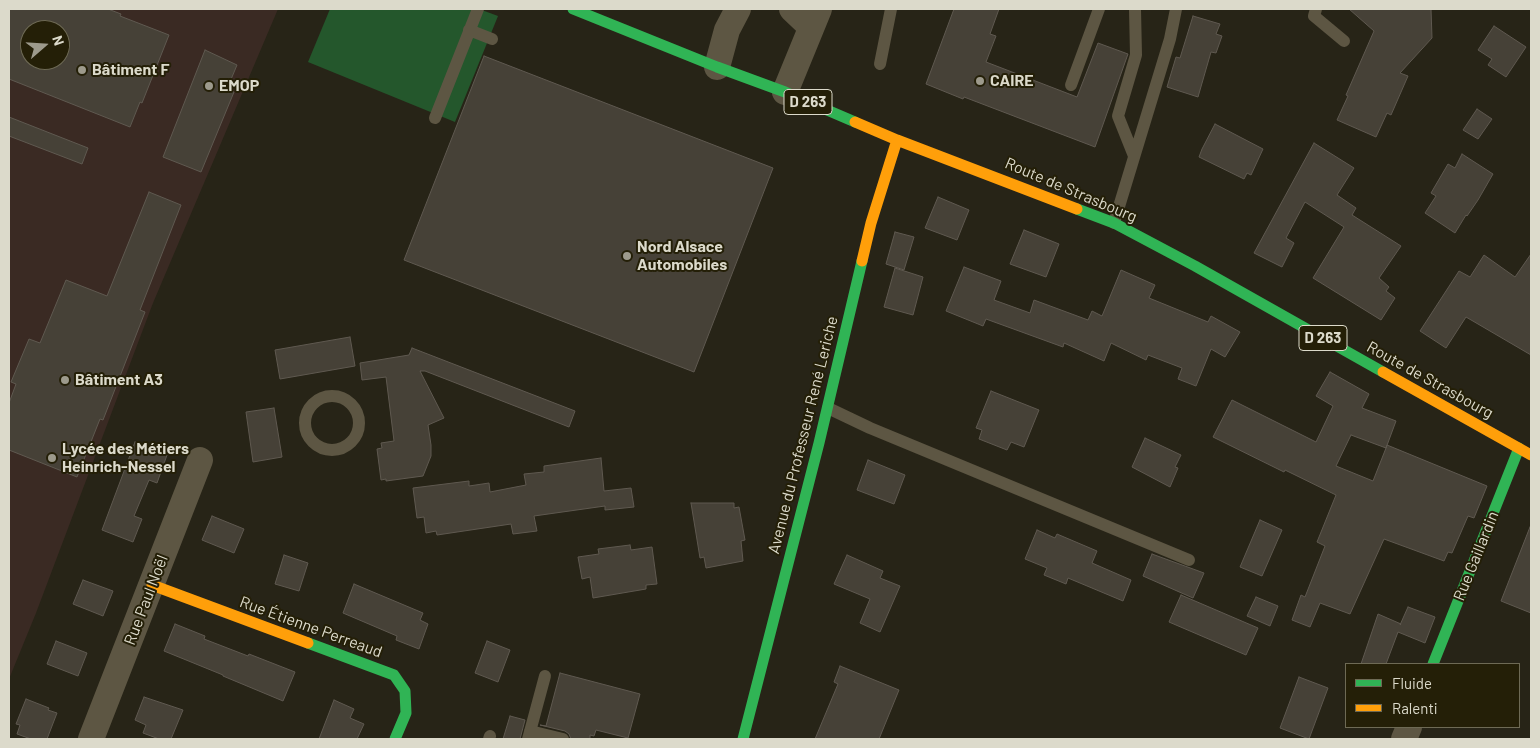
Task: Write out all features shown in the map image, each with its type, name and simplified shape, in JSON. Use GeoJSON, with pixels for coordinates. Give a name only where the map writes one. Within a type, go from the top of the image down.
{"type":"FeatureCollection","features":[{"type":"Feature","properties":{"kind":"street","name":"Route de Strasbourg"},"geometry":{"type":"LineString","coordinates":[[573,9],[717,67],[785,92],[897,140],[1114,223],[1195,266],[1531,455]]}},
{"type":"Feature","properties":{"kind":"street"},"geometry":{"type":"LineString","coordinates":[[717,67],[727,30],[738,9]]}},
{"type":"Feature","properties":{"kind":"street"},"geometry":{"type":"LineString","coordinates":[[785,92],[815,18],[792,9]]}},
{"type":"Feature","properties":{"kind":"street","name":"Avenue du Professeur René Leriche"},"geometry":{"type":"LineString","coordinates":[[743,739],[828,408],[871,223],[897,140]]}},
{"type":"Feature","properties":{"kind":"street","name":"Rue Gaillardin"},"geometry":{"type":"LineString","coordinates":[[1433,663],[1519,448]]}},
{"type":"Feature","properties":{"kind":"street","name":"Rue Paul Noël"},"geometry":{"type":"LineString","coordinates":[[91,739],[200,460]]}},
{"type":"Feature","properties":{"kind":"street","name":"Rue Étienne Perreaud"},"geometry":{"type":"LineString","coordinates":[[152,585],[394,675],[405,691],[406,712],[395,739]]}},
{"type":"Feature","properties":{"kind":"lane"},"geometry":{"type":"LineString","coordinates":[[435,118],[478,9]]}},
{"type":"Feature","properties":{"kind":"lane"},"geometry":{"type":"LineString","coordinates":[[880,64],[891,9]]}},
{"type":"Feature","properties":{"kind":"lane"},"geometry":{"type":"LineString","coordinates":[[1071,85],[1099,9]]}},
{"type":"Feature","properties":{"kind":"lane"},"geometry":{"type":"LineString","coordinates":[[1133,9],[1136,54],[1118,116],[1134,156]]}},
{"type":"Feature","properties":{"kind":"lane"},"geometry":{"type":"LineString","coordinates":[[1114,223],[1170,38],[1176,9]]}},
{"type":"Feature","properties":{"kind":"lane"},"geometry":{"type":"LineString","coordinates":[[1316,9],[1314,16],[1344,40]]}},
{"type":"Feature","properties":{"kind":"lane"},"geometry":{"type":"LineString","coordinates":[[469,30],[492,39]]}},
{"type":"Feature","properties":{"kind":"lane"},"geometry":{"type":"LineString","coordinates":[[324,396],[341,396],[349,400],[359,416],[360,425],[357,434],[352,442],[344,448],[326,450],[317,446],[306,432],[305,423],[309,408],[316,400],[324,396]]}},
{"type":"Feature","properties":{"kind":"lane"},"geometry":{"type":"LineString","coordinates":[[828,408],[870,428],[1189,560]]}},
{"type":"Feature","properties":{"kind":"lane"},"geometry":{"type":"LineString","coordinates":[[545,676],[529,735],[563,739]]}},
{"type":"Feature","properties":{"kind":"shaded area","name":"Lycée des Métiers Heinrich-Nessel"},"geometry":{"type":"Polygon","coordinates":[[[9,9],[278,9],[153,303],[36,613],[9,679],[9,9]]]}},
{"type":"Feature","properties":{"kind":"green space"},"geometry":{"type":"Polygon","coordinates":[[[330,9],[479,9],[498,16],[455,122],[308,62],[330,9]]]}},
{"type":"Feature","properties":{"kind":"building","name":"Bâtiment F"},"geometry":{"type":"Polygon","coordinates":[[[9,9],[108,9],[121,14],[120,16],[169,35],[142,103],[140,102],[130,127],[9,79],[9,9]]]}},
{"type":"Feature","properties":{"kind":"building","name":"CAIRE"},"geometry":{"type":"Polygon","coordinates":[[[954,9],[999,9],[990,34],[996,36],[986,62],[1077,97],[1098,43],[1128,54],[1095,147],[926,84],[954,9]]]}},
{"type":"Feature","properties":{"kind":"building"},"geometry":{"type":"Polygon","coordinates":[[[1349,9],[1431,9],[1432,38],[1400,73],[1408,76],[1391,115],[1387,113],[1376,137],[1337,120],[1374,31],[1349,9]]]}},
{"type":"Feature","properties":{"kind":"building"},"geometry":{"type":"Polygon","coordinates":[[[1193,16],[1220,24],[1216,34],[1222,36],[1216,53],[1211,52],[1198,97],[1167,87],[1176,57],[1180,58],[1193,16]]]}},
{"type":"Feature","properties":{"kind":"building"},"geometry":{"type":"Polygon","coordinates":[[[1494,26],[1526,47],[1506,77],[1488,65],[1492,59],[1478,50],[1494,26]]]}},
{"type":"Feature","properties":{"kind":"building"},"geometry":{"type":"Polygon","coordinates":[[[205,50],[237,65],[227,89],[234,92],[201,172],[163,157],[205,50]]]}},
{"type":"Feature","properties":{"kind":"building","name":"Nord Alsace Automobiles"},"geometry":{"type":"Polygon","coordinates":[[[484,56],[773,168],[694,372],[404,260],[484,56]]]}},
{"type":"Feature","properties":{"kind":"building"},"geometry":{"type":"Polygon","coordinates":[[[1477,109],[1492,119],[1478,139],[1463,130],[1477,109]]]}},
{"type":"Feature","properties":{"kind":"building"},"geometry":{"type":"Polygon","coordinates":[[[9,117],[88,148],[82,164],[9,136],[9,117]]]}},
{"type":"Feature","properties":{"kind":"building"},"geometry":{"type":"Polygon","coordinates":[[[1215,124],[1263,149],[1251,175],[1247,173],[1244,179],[1199,157],[1215,124]]]}},
{"type":"Feature","properties":{"kind":"building"},"geometry":{"type":"Polygon","coordinates":[[[1314,143],[1354,168],[1337,195],[1356,208],[1352,215],[1401,246],[1379,278],[1389,287],[1386,291],[1395,298],[1381,320],[1313,278],[1344,227],[1305,202],[1286,238],[1294,243],[1282,267],[1254,253],[1314,143]]]}},
{"type":"Feature","properties":{"kind":"building"},"geometry":{"type":"Polygon","coordinates":[[[1462,154],[1493,174],[1455,233],[1425,213],[1436,196],[1431,193],[1448,164],[1455,168],[1462,154]]]}},
{"type":"Feature","properties":{"kind":"building"},"geometry":{"type":"Polygon","coordinates":[[[149,192],[181,205],[140,310],[145,312],[103,420],[100,419],[77,477],[9,450],[9,403],[16,384],[11,382],[29,339],[40,343],[66,280],[107,296],[149,192]]]}},
{"type":"Feature","properties":{"kind":"building"},"geometry":{"type":"Polygon","coordinates":[[[938,197],[969,210],[957,240],[925,228],[938,197]]]}},
{"type":"Feature","properties":{"kind":"building"},"geometry":{"type":"Polygon","coordinates":[[[1024,230],[1059,244],[1046,277],[1010,264],[1024,230]]]}},
{"type":"Feature","properties":{"kind":"building"},"geometry":{"type":"Polygon","coordinates":[[[895,232],[914,237],[904,270],[886,264],[895,232]]]}},
{"type":"Feature","properties":{"kind":"building"},"geometry":{"type":"Polygon","coordinates":[[[1531,254],[1531,355],[1466,317],[1446,348],[1420,331],[1459,271],[1470,277],[1484,255],[1515,277],[1531,254]]]}},
{"type":"Feature","properties":{"kind":"building"},"geometry":{"type":"Polygon","coordinates":[[[964,267],[1001,281],[994,300],[1030,313],[1034,300],[1088,320],[1092,311],[1102,316],[1121,270],[1155,285],[1149,298],[1208,322],[1211,316],[1240,332],[1225,357],[1211,349],[1196,386],[1178,379],[1182,368],[1148,355],[1146,360],[1111,343],[1104,361],[1064,343],[1063,347],[986,319],[983,326],[946,311],[964,267]]]}},
{"type":"Feature","properties":{"kind":"building"},"geometry":{"type":"Polygon","coordinates":[[[895,268],[923,277],[913,315],[884,307],[895,268]]]}},
{"type":"Feature","properties":{"kind":"building"},"geometry":{"type":"Polygon","coordinates":[[[350,337],[355,366],[280,379],[275,350],[350,337]]]}},
{"type":"Feature","properties":{"kind":"building"},"geometry":{"type":"Polygon","coordinates":[[[412,348],[575,411],[569,427],[425,371],[420,371],[444,418],[428,425],[431,456],[423,476],[381,480],[377,449],[382,448],[381,443],[394,441],[386,377],[362,380],[360,363],[409,355],[412,348]]]}},
{"type":"Feature","properties":{"kind":"building"},"geometry":{"type":"Polygon","coordinates":[[[1330,372],[1369,394],[1362,408],[1396,421],[1387,445],[1487,486],[1474,518],[1468,516],[1452,553],[1448,552],[1444,561],[1384,539],[1350,614],[1320,603],[1310,627],[1292,620],[1301,595],[1305,597],[1325,546],[1317,542],[1336,495],[1213,437],[1232,400],[1316,442],[1333,406],[1316,396],[1330,372]],[[1351,435],[1336,466],[1373,481],[1386,448],[1351,435]]]}},
{"type":"Feature","properties":{"kind":"building"},"geometry":{"type":"Polygon","coordinates":[[[991,391],[1039,410],[1024,447],[1011,442],[1007,450],[979,439],[982,430],[976,428],[991,391]]]}},
{"type":"Feature","properties":{"kind":"building"},"geometry":{"type":"Polygon","coordinates":[[[274,408],[282,457],[253,462],[246,412],[274,408]]]}},
{"type":"Feature","properties":{"kind":"building"},"geometry":{"type":"Polygon","coordinates":[[[1145,438],[1181,455],[1175,467],[1178,468],[1170,487],[1132,467],[1145,438]]]}},
{"type":"Feature","properties":{"kind":"building"},"geometry":{"type":"Polygon","coordinates":[[[135,442],[167,455],[157,483],[149,480],[134,516],[142,519],[133,542],[102,530],[135,442]]]}},
{"type":"Feature","properties":{"kind":"building"},"geometry":{"type":"Polygon","coordinates":[[[601,458],[604,491],[631,488],[634,507],[605,510],[605,506],[534,516],[537,531],[513,534],[511,524],[437,535],[436,531],[426,533],[424,517],[417,518],[413,488],[469,481],[469,486],[489,483],[490,492],[526,485],[524,474],[544,472],[544,466],[601,458]]]}},
{"type":"Feature","properties":{"kind":"building"},"geometry":{"type":"Polygon","coordinates":[[[868,460],[905,475],[894,504],[857,490],[868,460]]]}},
{"type":"Feature","properties":{"kind":"building"},"geometry":{"type":"Polygon","coordinates":[[[691,503],[734,503],[734,508],[739,507],[745,540],[741,541],[743,561],[706,568],[704,557],[700,558],[691,503]]]}},
{"type":"Feature","properties":{"kind":"building"},"geometry":{"type":"Polygon","coordinates":[[[212,516],[244,529],[234,553],[202,540],[212,516]]]}},
{"type":"Feature","properties":{"kind":"building"},"geometry":{"type":"Polygon","coordinates":[[[1260,520],[1282,530],[1262,576],[1240,567],[1260,520]]]}},
{"type":"Feature","properties":{"kind":"building"},"geometry":{"type":"Polygon","coordinates":[[[1531,527],[1531,613],[1501,601],[1531,527]]]}},
{"type":"Feature","properties":{"kind":"building"},"geometry":{"type":"Polygon","coordinates":[[[1037,530],[1055,538],[1057,534],[1097,551],[1092,563],[1131,580],[1123,601],[1068,578],[1066,584],[1044,575],[1047,568],[1025,559],[1037,530]]]}},
{"type":"Feature","properties":{"kind":"building"},"geometry":{"type":"Polygon","coordinates":[[[630,545],[631,550],[652,547],[657,584],[646,585],[646,589],[593,598],[590,577],[582,579],[578,557],[599,554],[598,549],[630,545]]]}},
{"type":"Feature","properties":{"kind":"building"},"geometry":{"type":"Polygon","coordinates":[[[1152,554],[1204,573],[1193,598],[1143,576],[1152,554]]]}},
{"type":"Feature","properties":{"kind":"building"},"geometry":{"type":"Polygon","coordinates":[[[284,555],[308,563],[299,591],[275,584],[284,555]]]}},
{"type":"Feature","properties":{"kind":"building"},"geometry":{"type":"Polygon","coordinates":[[[847,555],[883,571],[880,578],[900,586],[880,632],[860,623],[870,599],[834,584],[847,555]]]}},
{"type":"Feature","properties":{"kind":"building"},"geometry":{"type":"Polygon","coordinates":[[[83,580],[113,591],[103,616],[73,604],[83,580]]]}},
{"type":"Feature","properties":{"kind":"building"},"geometry":{"type":"Polygon","coordinates":[[[354,584],[423,613],[420,620],[428,624],[419,649],[396,640],[397,636],[343,613],[354,584]]]}},
{"type":"Feature","properties":{"kind":"building"},"geometry":{"type":"Polygon","coordinates":[[[1181,595],[1258,628],[1246,655],[1169,622],[1181,595]]]}},
{"type":"Feature","properties":{"kind":"building"},"geometry":{"type":"Polygon","coordinates":[[[1256,597],[1278,606],[1270,626],[1247,616],[1256,597]]]}},
{"type":"Feature","properties":{"kind":"building"},"geometry":{"type":"Polygon","coordinates":[[[1408,607],[1435,617],[1425,643],[1398,632],[1386,663],[1361,663],[1378,614],[1401,624],[1408,607]]]}},
{"type":"Feature","properties":{"kind":"building"},"geometry":{"type":"Polygon","coordinates":[[[175,624],[205,636],[204,639],[295,672],[283,701],[164,651],[175,624]]]}},
{"type":"Feature","properties":{"kind":"building"},"geometry":{"type":"Polygon","coordinates":[[[56,641],[87,653],[78,676],[47,664],[56,641]]]}},
{"type":"Feature","properties":{"kind":"building"},"geometry":{"type":"Polygon","coordinates":[[[487,641],[510,650],[498,682],[475,673],[487,641]]]}},
{"type":"Feature","properties":{"kind":"building"},"geometry":{"type":"Polygon","coordinates":[[[840,666],[899,690],[879,739],[815,739],[838,684],[834,682],[840,666]]]}},
{"type":"Feature","properties":{"kind":"building"},"geometry":{"type":"Polygon","coordinates":[[[560,673],[640,694],[628,738],[596,730],[594,736],[590,735],[590,739],[571,739],[565,731],[540,725],[546,726],[560,673]]]}},
{"type":"Feature","properties":{"kind":"building"},"geometry":{"type":"Polygon","coordinates":[[[1299,677],[1328,688],[1309,739],[1280,728],[1299,677]]]}},
{"type":"Feature","properties":{"kind":"building"},"geometry":{"type":"Polygon","coordinates":[[[144,697],[183,710],[171,739],[159,739],[143,733],[146,725],[135,720],[144,697]]]}},
{"type":"Feature","properties":{"kind":"building"},"geometry":{"type":"Polygon","coordinates":[[[26,699],[57,713],[47,739],[31,739],[17,734],[20,725],[16,724],[26,699]]]}},
{"type":"Feature","properties":{"kind":"building"},"geometry":{"type":"Polygon","coordinates":[[[334,700],[354,709],[350,718],[364,724],[357,739],[319,739],[334,700]]]}},
{"type":"Feature","properties":{"kind":"building"},"geometry":{"type":"Polygon","coordinates":[[[510,716],[525,720],[520,739],[503,739],[510,716]]]}},
{"type":"Feature","properties":{"kind":"traffic: fast"},"geometry":{"type":"LineString","coordinates":[[573,9],[717,67],[785,92],[855,122]]}},
{"type":"Feature","properties":{"kind":"traffic: fast"},"geometry":{"type":"LineString","coordinates":[[1077,209],[1114,223],[1195,266],[1383,372]]}},
{"type":"Feature","properties":{"kind":"traffic: fast"},"geometry":{"type":"LineString","coordinates":[[743,739],[819,443],[862,261]]}},
{"type":"Feature","properties":{"kind":"traffic: fast"},"geometry":{"type":"LineString","coordinates":[[1433,663],[1519,448]]}},
{"type":"Feature","properties":{"kind":"traffic: fast"},"geometry":{"type":"LineString","coordinates":[[308,643],[394,675],[405,691],[406,713],[395,739]]}},
{"type":"Feature","properties":{"kind":"traffic: slow"},"geometry":{"type":"LineString","coordinates":[[855,122],[1077,209]]}},
{"type":"Feature","properties":{"kind":"traffic: slow"},"geometry":{"type":"LineString","coordinates":[[862,261],[871,223],[897,140]]}},
{"type":"Feature","properties":{"kind":"traffic: slow"},"geometry":{"type":"LineString","coordinates":[[1383,372],[1531,455]]}},
{"type":"Feature","properties":{"kind":"traffic: slow"},"geometry":{"type":"LineString","coordinates":[[152,585],[308,643]]}},
{"type":"Feature","properties":{"kind":"place","name":"Bâtiment F"},"geometry":{"type":"Point","coordinates":[82,70]}},
{"type":"Feature","properties":{"kind":"place","name":"CAIRE"},"geometry":{"type":"Point","coordinates":[980,81]}},
{"type":"Feature","properties":{"kind":"place","name":"EMOP"},"geometry":{"type":"Point","coordinates":[209,86]}},
{"type":"Feature","properties":{"kind":"place","name":"Nord Alsace Automobiles"},"geometry":{"type":"Point","coordinates":[627,256]}},
{"type":"Feature","properties":{"kind":"place","name":"Bâtiment A3"},"geometry":{"type":"Point","coordinates":[65,380]}},
{"type":"Feature","properties":{"kind":"place","name":"Lycée des Métiers Heinrich-Nessel"},"geometry":{"type":"Point","coordinates":[52,458]}}]}
